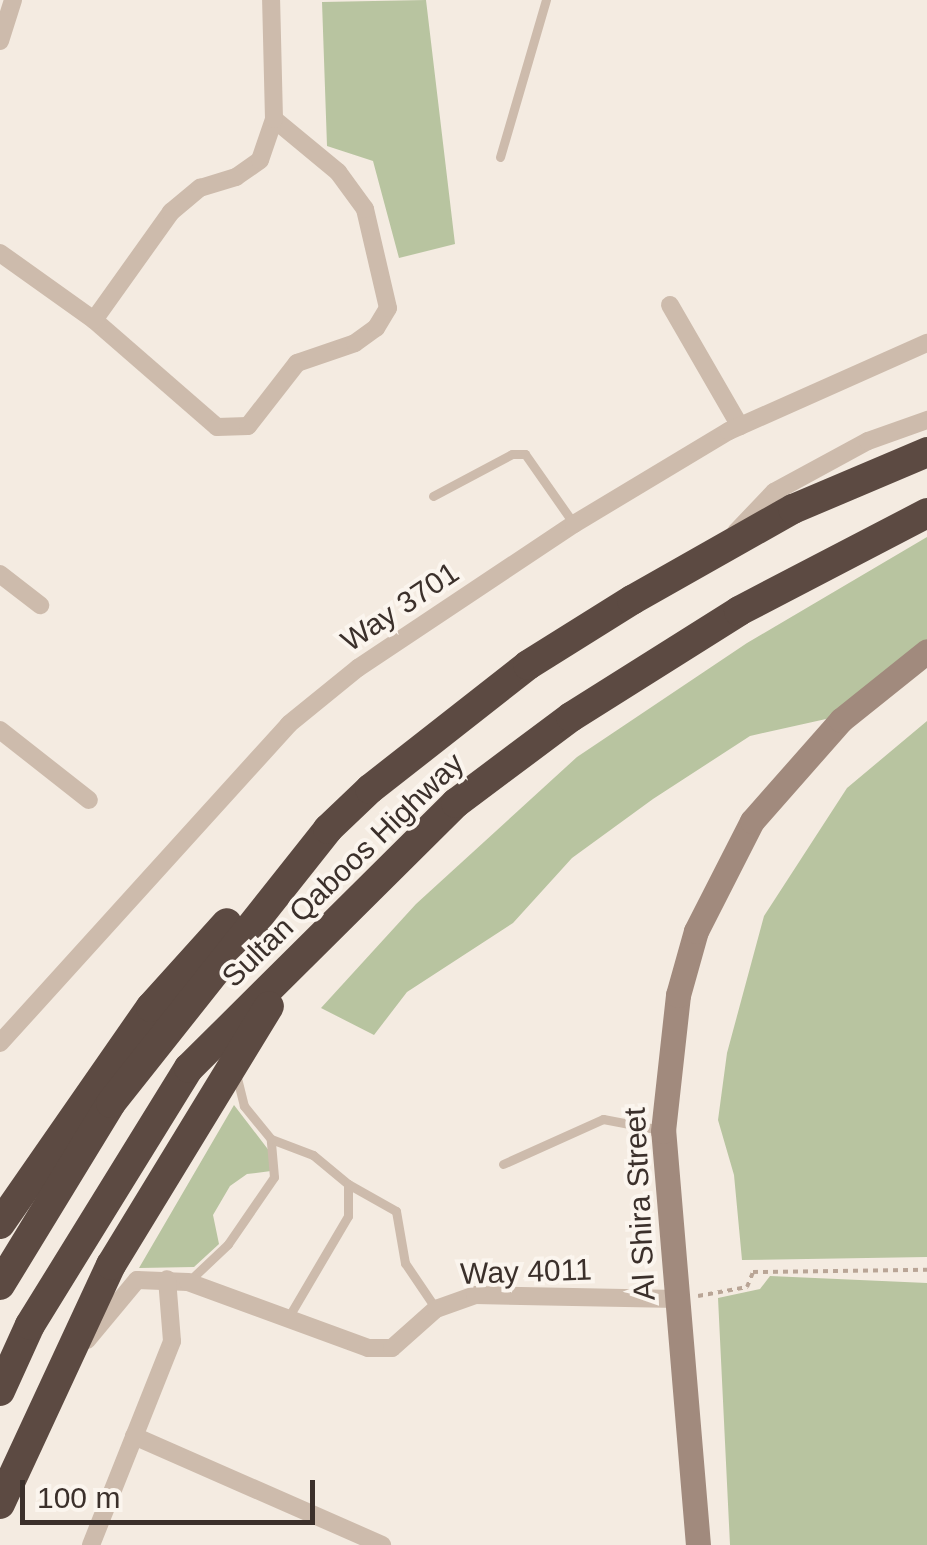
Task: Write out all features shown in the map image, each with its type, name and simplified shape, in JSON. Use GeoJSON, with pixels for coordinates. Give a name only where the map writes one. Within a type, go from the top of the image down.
{"type":"FeatureCollection","features":[{"type":"Feature","properties":{"kind":"highway","name":"Sultan Qaboos Highway"},"geometry":{"type":"LineString","coordinates":[[0,1286],[111,1103],[328,829],[528,665],[724,544],[927,452]]}},
{"type":"Feature","properties":{"kind":"highway","name":"Sultan Qaboos Highway"},"geometry":{"type":"LineString","coordinates":[[0,1391],[30,1325],[189,1068],[456,803],[571,717],[738,611],[927,513]]}},
{"type":"Feature","properties":{"kind":"highway"},"geometry":{"type":"LineString","coordinates":[[0,1224],[152,1007],[216,934],[328,829]]}},
{"type":"Feature","properties":{"kind":"highway"},"geometry":{"type":"LineString","coordinates":[[0,1504],[58,1368],[111,1265],[240,1051],[360,895]]}},
{"type":"Feature","properties":{"kind":"street"},"geometry":{"type":"LineString","coordinates":[[94,320],[170,212],[200,188],[236,177],[260,160],[274,119],[272,0]]}},
{"type":"Feature","properties":{"kind":"street"},"geometry":{"type":"LineString","coordinates":[[0,40],[11,6]]}},
{"type":"Feature","properties":{"kind":"street"},"geometry":{"type":"LineString","coordinates":[[0,254],[94,320],[217,427],[234,431],[248,426],[297,363],[376,328],[388,308],[365,209],[338,172],[274,119]]}},
{"type":"Feature","properties":{"kind":"street"},"geometry":{"type":"LineString","coordinates":[[670,304],[740,426]]}},
{"type":"Feature","properties":{"kind":"street","name":"Way 3701"},"geometry":{"type":"LineString","coordinates":[[0,1043],[289,724],[358,668],[574,524],[740,426],[927,343]]}},
{"type":"Feature","properties":{"kind":"street"},"geometry":{"type":"LineString","coordinates":[[724,544],[774,492],[868,442],[927,420]]}},
{"type":"Feature","properties":{"kind":"street"},"geometry":{"type":"LineString","coordinates":[[0,574],[40,605]]}},
{"type":"Feature","properties":{"kind":"street","name":"Al Shira Street"},"geometry":{"type":"LineString","coordinates":[[698,1545],[663,1131],[678,995],[696,931],[752,820],[840,720],[927,651]]}},
{"type":"Feature","properties":{"kind":"street"},"geometry":{"type":"LineString","coordinates":[[0,730],[89,800]]}},
{"type":"Feature","properties":{"kind":"street","name":"Way 4011"},"geometry":{"type":"LineString","coordinates":[[58,1368],[137,1280],[188,1282],[368,1348],[392,1348],[436,1309],[476,1295],[676,1300]]}},
{"type":"Feature","properties":{"kind":"street"},"geometry":{"type":"LineString","coordinates":[[91,1545],[172,1340],[167,1280]]}},
{"type":"Feature","properties":{"kind":"street"},"geometry":{"type":"LineString","coordinates":[[134,1436],[382,1545]]}},
{"type":"Feature","properties":{"kind":"lane"},"geometry":{"type":"LineString","coordinates":[[500,157],[546,0]]}},
{"type":"Feature","properties":{"kind":"lane"},"geometry":{"type":"LineString","coordinates":[[434,496],[512,454],[525,454],[574,524]]}},
{"type":"Feature","properties":{"kind":"lane"},"geometry":{"type":"LineString","coordinates":[[240,1051],[236,1071],[244,1106],[271,1140],[313,1156],[348,1184],[396,1211],[406,1263],[436,1309]]}},
{"type":"Feature","properties":{"kind":"lane"},"geometry":{"type":"LineString","coordinates":[[503,1164],[603,1119],[663,1131]]}},
{"type":"Feature","properties":{"kind":"lane"},"geometry":{"type":"LineString","coordinates":[[188,1282],[228,1244],[274,1177],[271,1140]]}},
{"type":"Feature","properties":{"kind":"lane"},"geometry":{"type":"LineString","coordinates":[[287,1320],[348,1216],[348,1184]]}},
{"type":"Feature","properties":{"kind":"path"},"geometry":{"type":"LineString","coordinates":[[676,1300],[747,1287],[753,1272],[927,1270]]}},
{"type":"Feature","properties":{"kind":"green space"},"geometry":{"type":"Polygon","coordinates":[[[426,0],[455,244],[399,258],[373,161],[327,146],[322,2],[426,0]]]}},
{"type":"Feature","properties":{"kind":"green space"},"geometry":{"type":"Polygon","coordinates":[[[927,537],[927,643],[835,717],[750,736],[653,799],[572,858],[513,923],[407,992],[374,1035],[321,1008],[416,904],[577,757],[747,643],[927,537]]]}},
{"type":"Feature","properties":{"kind":"green space"},"geometry":{"type":"Polygon","coordinates":[[[927,721],[927,1257],[742,1260],[734,1175],[718,1120],[727,1053],[764,916],[847,788],[927,721]]]}},
{"type":"Feature","properties":{"kind":"green space"},"geometry":{"type":"Polygon","coordinates":[[[234,1105],[270,1152],[271,1171],[247,1174],[230,1186],[213,1215],[219,1244],[194,1267],[139,1268],[234,1105]]]}},
{"type":"Feature","properties":{"kind":"green space"},"geometry":{"type":"Polygon","coordinates":[[[770,1276],[927,1283],[927,1545],[730,1545],[718,1298],[760,1289],[770,1276]]]}}]}
